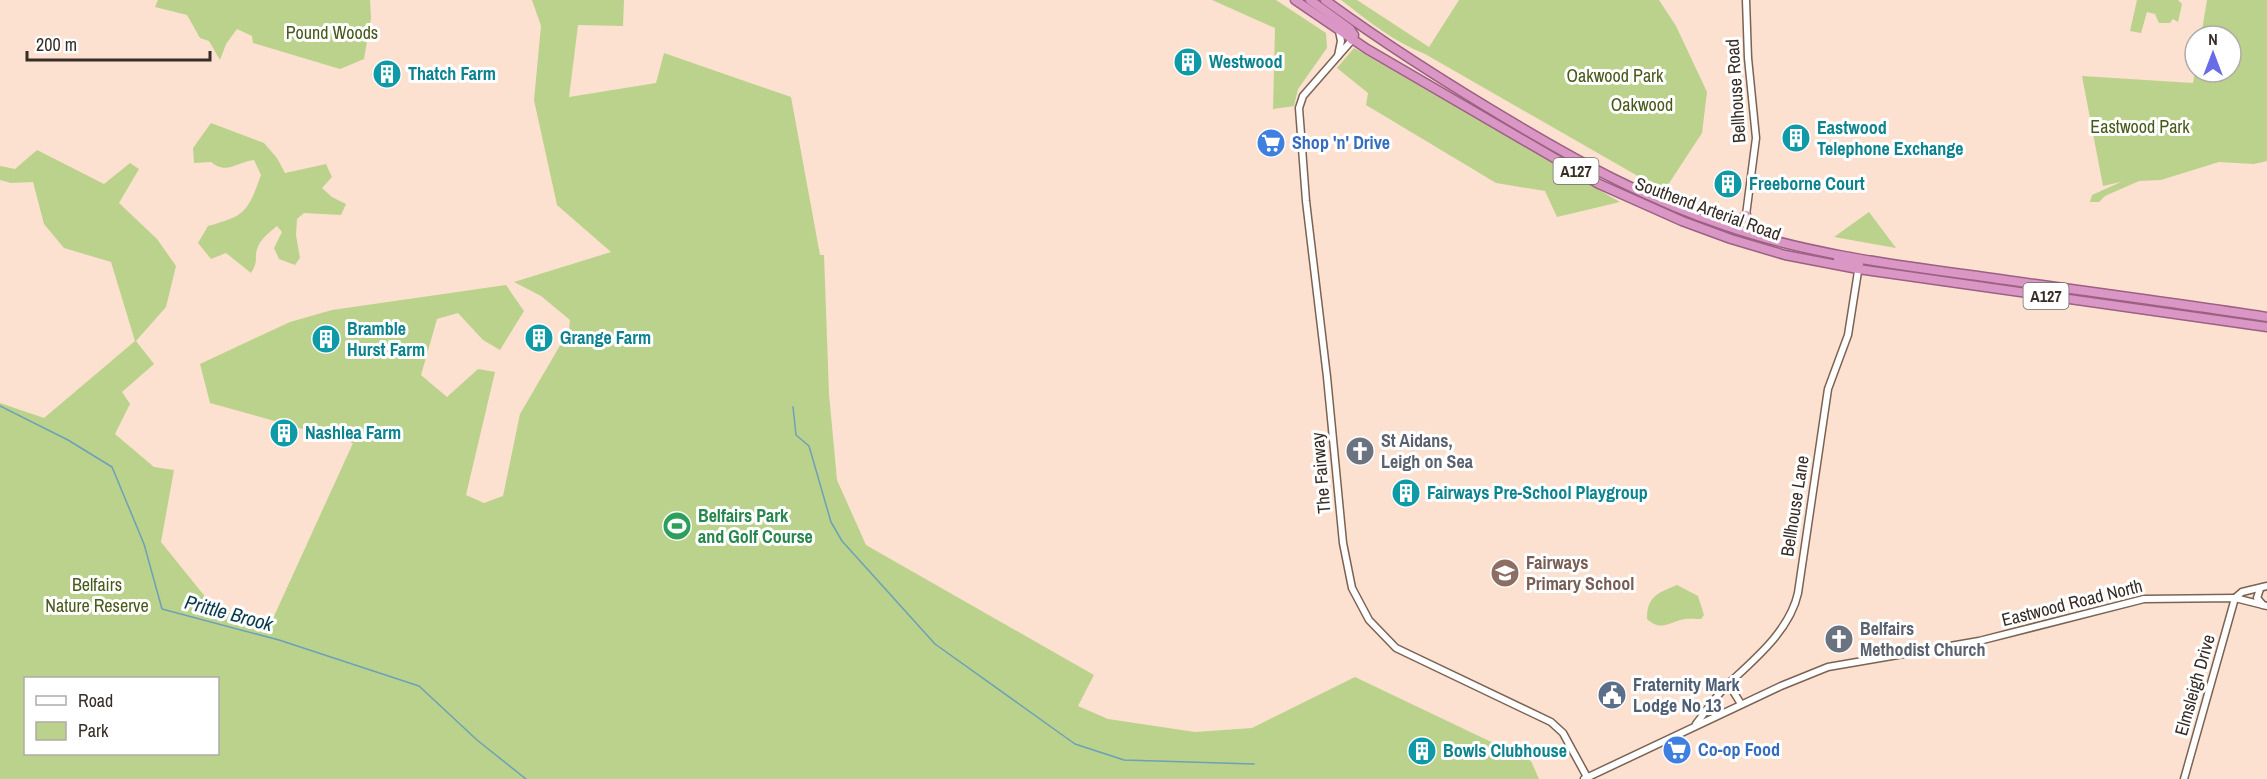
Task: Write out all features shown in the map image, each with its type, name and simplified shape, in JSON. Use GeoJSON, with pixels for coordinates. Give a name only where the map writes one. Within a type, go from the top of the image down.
{"type":"FeatureCollection","features":[{"type":"Feature","properties":{"kind":"highway","name":"Southend Arterial Road"},"geometry":{"type":"LineString","coordinates":[[1295,0],[1352,40],[1599,184],[1634,201],[1731,239],[1785,255],[1859,264],[2267,327]]}},
{"type":"Feature","properties":{"kind":"highway"},"geometry":{"type":"LineString","coordinates":[[1300,0],[1311,12]]}},
{"type":"Feature","properties":{"kind":"highway"},"geometry":{"type":"LineString","coordinates":[[1310,0],[1350,29],[1353,35],[1352,40]]}},
{"type":"Feature","properties":{"kind":"highway","name":"Southend Arterial Road"},"geometry":{"type":"LineString","coordinates":[[1325,0],[1430,72],[1545,142],[1616,181],[1685,211],[1754,234],[1859,264],[1923,268],[2267,317]]}},
{"type":"Feature","properties":{"kind":"highway"},"geometry":{"type":"LineString","coordinates":[[1685,211],[1694,210],[1734,223],[1746,215]]}},
{"type":"Feature","properties":{"kind":"highway"},"geometry":{"type":"LineString","coordinates":[[1746,215],[1748,225],[1754,234]]}},
{"type":"Feature","properties":{"kind":"highway"},"geometry":{"type":"LineString","coordinates":[[2232,322],[2234,312]]}},
{"type":"Feature","properties":{"kind":"street","name":"Bellhouse Road"},"geometry":{"type":"LineString","coordinates":[[1746,0],[1748,58],[1756,138],[1746,215]]}},
{"type":"Feature","properties":{"kind":"street"},"geometry":{"type":"LineString","coordinates":[[1338,57],[1341,41],[1339,30]]}},
{"type":"Feature","properties":{"kind":"street","name":"The Fairway"},"geometry":{"type":"LineString","coordinates":[[1352,40],[1303,96],[1299,115],[1306,201],[1328,386],[1343,543],[1352,588],[1369,620],[1396,648],[1551,722],[1563,733],[1585,778]]}},
{"type":"Feature","properties":{"kind":"street","name":"Bellhouse Lane"},"geometry":{"type":"LineString","coordinates":[[1693,727],[1723,691],[1778,633],[1787,622],[1796,603],[1828,389],[1848,335],[1859,264]]}},
{"type":"Feature","properties":{"kind":"street"},"geometry":{"type":"LineString","coordinates":[[2264,587],[2257,598],[2265,606]]}},
{"type":"Feature","properties":{"kind":"street","name":"Eastwood Road North"},"geometry":{"type":"LineString","coordinates":[[2235,598],[2242,592],[2264,587]]}},
{"type":"Feature","properties":{"kind":"street","name":"Eastwood Road North"},"geometry":{"type":"LineString","coordinates":[[1585,778],[1741,704],[1813,672],[1843,663],[1960,645],[2046,626],[2144,599],[2235,598],[2265,606]]}},
{"type":"Feature","properties":{"kind":"street","name":"Elmsleigh Drive"},"geometry":{"type":"LineString","coordinates":[[2184,779],[2235,598]]}},
{"type":"Feature","properties":{"kind":"street"},"geometry":{"type":"LineString","coordinates":[[1736,678],[1733,691],[1741,704]]}},
{"type":"Feature","properties":{"kind":"street"},"geometry":{"type":"LineString","coordinates":[[1723,691],[1733,691]]}},
{"type":"Feature","properties":{"kind":"street"},"geometry":{"type":"LineString","coordinates":[[1711,705],[1718,715]]}},
{"type":"Feature","properties":{"kind":"green space","name":"Pound Woods"},"geometry":{"type":"Polygon","coordinates":[[[158,0],[370,0],[371,18],[364,59],[340,69],[253,43],[252,36],[237,29],[226,44],[220,60],[209,41],[200,38],[187,15],[155,7],[158,0]]]}},
{"type":"Feature","properties":{"kind":"green space","name":"Belfairs Nature Reserve"},"geometry":{"type":"Polygon","coordinates":[[[532,0],[624,0],[623,26],[578,25],[569,97],[656,83],[664,53],[791,97],[820,255],[824,255],[829,394],[837,480],[866,545],[1094,675],[1078,706],[1108,719],[1195,732],[1252,728],[1355,677],[1531,761],[1539,779],[0,779],[0,403],[44,418],[135,341],[111,262],[64,248],[44,224],[33,182],[11,183],[0,180],[0,166],[15,169],[37,150],[104,184],[130,163],[139,169],[119,203],[157,239],[176,266],[166,307],[136,341],[154,364],[122,392],[130,404],[115,434],[154,467],[174,470],[161,542],[215,609],[270,625],[353,443],[210,403],[200,364],[290,322],[332,310],[506,285],[524,311],[500,350],[483,340],[458,313],[437,319],[421,375],[447,397],[478,369],[495,372],[466,495],[484,503],[503,496],[520,414],[569,330],[570,320],[541,296],[514,282],[611,252],[557,205],[534,100],[541,26],[532,0]]]}},
{"type":"Feature","properties":{"kind":"green space"},"geometry":{"type":"Polygon","coordinates":[[[1212,0],[1276,0],[1326,33],[1327,48],[1298,89],[1294,106],[1273,109],[1275,28],[1212,0]]]}},
{"type":"Feature","properties":{"kind":"green space","name":"Oakwood Park"},"geometry":{"type":"Polygon","coordinates":[[[1341,0],[1357,0],[1429,47],[1459,0],[1659,0],[1676,26],[1707,92],[1702,133],[1664,191],[1402,43],[1341,0]]]}},
{"type":"Feature","properties":{"kind":"green space"},"geometry":{"type":"Polygon","coordinates":[[[2137,0],[2178,0],[2182,4],[2178,22],[2173,19],[2170,23],[2159,23],[2155,14],[2147,12],[2141,33],[2130,31],[2137,0]]]}},
{"type":"Feature","properties":{"kind":"green space","name":"Eastwood Park"},"geometry":{"type":"Polygon","coordinates":[[[2207,0],[2267,0],[2267,161],[2254,164],[2219,162],[2161,180],[2139,181],[2105,196],[2099,202],[2090,202],[2092,195],[2121,182],[2103,186],[2082,76],[2183,84],[2243,84],[2243,24],[2203,24],[2207,0]]]}},
{"type":"Feature","properties":{"kind":"green space"},"geometry":{"type":"Polygon","coordinates":[[[1354,48],[1620,202],[1557,217],[1545,191],[1496,183],[1366,105],[1368,93],[1337,68],[1354,48]]]}},
{"type":"Feature","properties":{"kind":"green space"},"geometry":{"type":"Polygon","coordinates":[[[211,123],[264,143],[277,158],[285,173],[326,164],[332,177],[322,188],[332,197],[346,204],[341,215],[304,213],[297,219],[296,235],[300,258],[295,265],[279,259],[274,248],[282,232],[277,226],[258,245],[256,263],[251,273],[226,253],[211,259],[198,243],[208,226],[230,219],[244,210],[253,197],[261,175],[254,160],[227,168],[211,162],[194,163],[193,148],[211,123]]]}},
{"type":"Feature","properties":{"kind":"green space"},"geometry":{"type":"Polygon","coordinates":[[[1869,212],[1896,248],[1834,237],[1869,212]]]}},
{"type":"Feature","properties":{"kind":"green space"},"geometry":{"type":"Polygon","coordinates":[[[1677,585],[1698,596],[1704,615],[1701,619],[1683,619],[1659,625],[1647,619],[1651,600],[1659,593],[1677,585]]]}},
{"type":"Feature","properties":{"kind":"waterway","name":"Prittle Brook"},"geometry":{"type":"LineString","coordinates":[[0,406],[68,440],[112,467],[144,544],[162,609],[279,640],[419,686],[477,740],[526,779]]}},
{"type":"Feature","properties":{"kind":"waterway"},"geometry":{"type":"LineString","coordinates":[[793,407],[796,435],[809,446],[831,522],[842,541],[935,644],[1075,744],[1124,760],[1254,764]]}},
{"type":"Feature","properties":{"kind":"place","name":"Westwood"},"geometry":{"type":"Point","coordinates":[1188,62]}},
{"type":"Feature","properties":{"kind":"place","name":"Thatch Farm"},"geometry":{"type":"Point","coordinates":[387,74]}},
{"type":"Feature","properties":{"kind":"place","name":"Eastwood Telephone Exchange"},"geometry":{"type":"Point","coordinates":[1796,138]}},
{"type":"Feature","properties":{"kind":"place","name":"Shop 'n' Drive"},"geometry":{"type":"Point","coordinates":[1271,143]}},
{"type":"Feature","properties":{"kind":"place","name":"Freeborne Court"},"geometry":{"type":"Point","coordinates":[1728,184]}},
{"type":"Feature","properties":{"kind":"place","name":"Grange Farm"},"geometry":{"type":"Point","coordinates":[539,338]}},
{"type":"Feature","properties":{"kind":"place","name":"Bramble Hurst Farm"},"geometry":{"type":"Point","coordinates":[326,339]}},
{"type":"Feature","properties":{"kind":"place","name":"Nashlea Farm"},"geometry":{"type":"Point","coordinates":[284,433]}},
{"type":"Feature","properties":{"kind":"place","name":"St Aidans, Leigh on Sea"},"geometry":{"type":"Point","coordinates":[1360,451]}},
{"type":"Feature","properties":{"kind":"place","name":"Fairways Pre-School Playgroup"},"geometry":{"type":"Point","coordinates":[1406,493]}},
{"type":"Feature","properties":{"kind":"place","name":"Belfairs Park and Golf Course"},"geometry":{"type":"Point","coordinates":[677,526]}},
{"type":"Feature","properties":{"kind":"place","name":"Fairways Primary School"},"geometry":{"type":"Point","coordinates":[1505,573]}},
{"type":"Feature","properties":{"kind":"place","name":"Belfairs Methodist Church"},"geometry":{"type":"Point","coordinates":[1839,639]}},
{"type":"Feature","properties":{"kind":"place","name":"Fraternity Mark Lodge No 13"},"geometry":{"type":"Point","coordinates":[1612,695]}},
{"type":"Feature","properties":{"kind":"place","name":"Co-op Food"},"geometry":{"type":"Point","coordinates":[1677,750]}},
{"type":"Feature","properties":{"kind":"place","name":"Bowls Clubhouse"},"geometry":{"type":"Point","coordinates":[1422,751]}},
{"type":"Feature","properties":{"kind":"park label","name":"Oakwood"},"geometry":{"type":"Point","coordinates":[1642,105]}}]}
